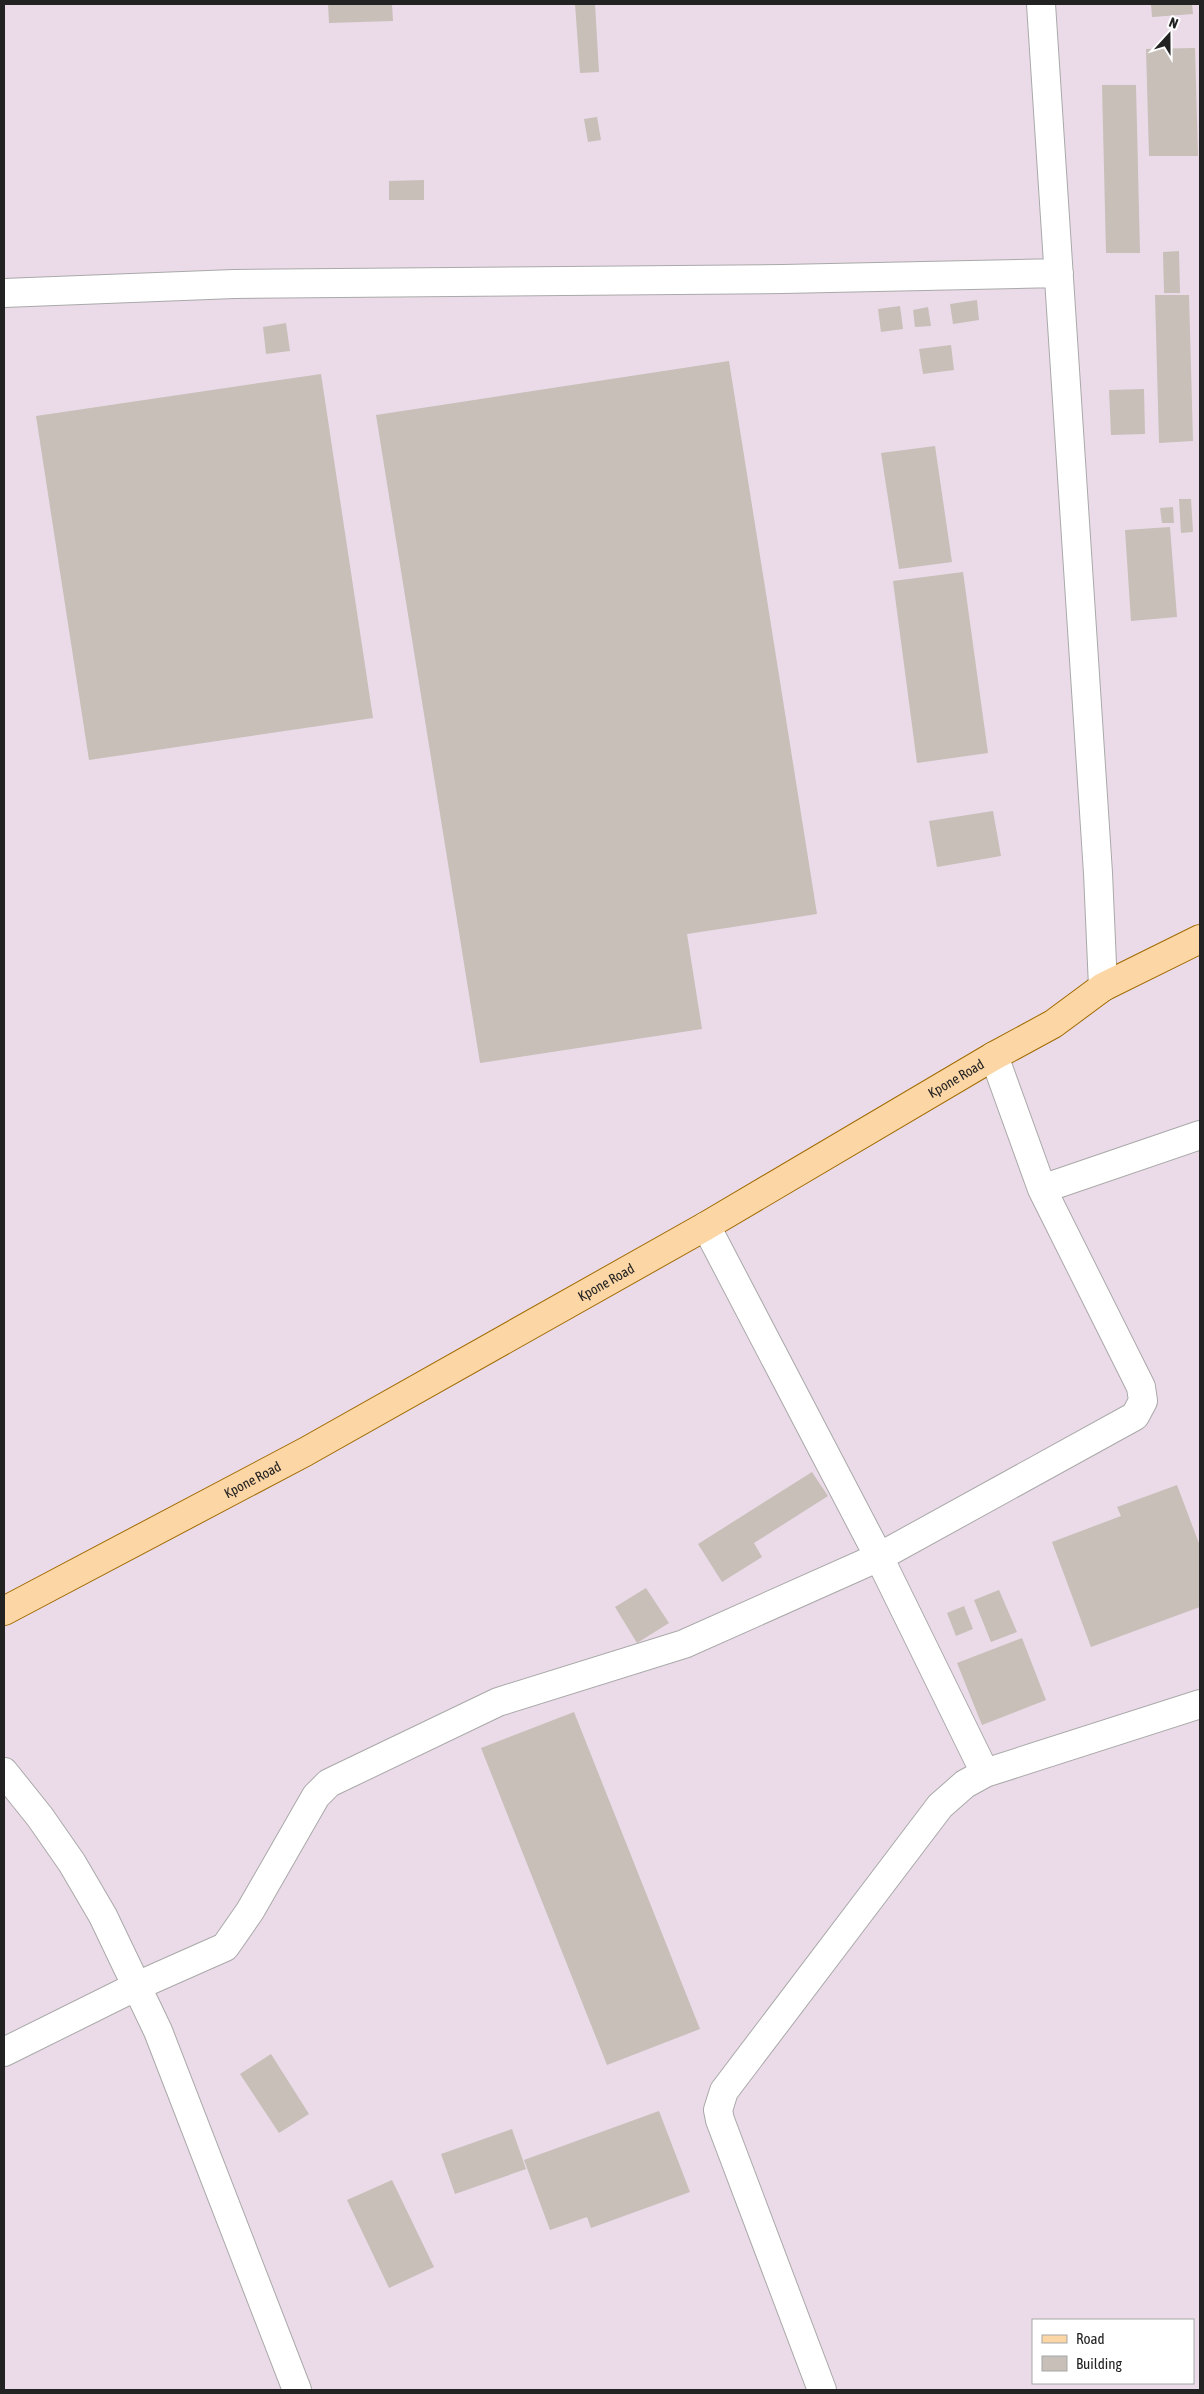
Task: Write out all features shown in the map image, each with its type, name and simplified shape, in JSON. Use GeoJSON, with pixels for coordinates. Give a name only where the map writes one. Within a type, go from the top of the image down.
{"type":"FeatureCollection","features":[{"type":"Feature","properties":{"kind":"main road","name":"Kpone Road"},"geometry":{"type":"LineString","coordinates":[[4,1611],[305,1452],[706,1226],[994,1056],[1053,1024],[1103,987],[1200,939]]}},
{"type":"Feature","properties":{"kind":"street"},"geometry":{"type":"LineString","coordinates":[[1041,4],[1098,873],[1103,987]]}},
{"type":"Feature","properties":{"kind":"street"},"geometry":{"type":"LineString","coordinates":[[4,293],[234,284],[783,279],[1058,273]]}},
{"type":"Feature","properties":{"kind":"street"},"geometry":{"type":"LineString","coordinates":[[4,2052],[137,1986],[225,1947],[250,1911],[316,1796],[329,1782],[498,1702],[526,1691],[684,1644],[879,1557],[1135,1416],[1140,1410],[1143,1394],[1141,1387],[1042,1189],[994,1056]]}},
{"type":"Feature","properties":{"kind":"street"},"geometry":{"type":"LineString","coordinates":[[1042,1189],[1200,1135]]}},
{"type":"Feature","properties":{"kind":"street"},"geometry":{"type":"LineString","coordinates":[[706,1226],[879,1557],[985,1773]]}},
{"type":"Feature","properties":{"kind":"street"},"geometry":{"type":"LineString","coordinates":[[822,2390],[720,2120],[718,2110],[721,2100],[732,2081],[940,1806],[965,1784],[985,1773],[1200,1704]]}},
{"type":"Feature","properties":{"kind":"street"},"geometry":{"type":"LineString","coordinates":[[4,1772],[40,1817],[72,1863],[103,1916],[137,1986],[158,2032],[297,2390]]}},
{"type":"Feature","properties":{"kind":"shaded area"},"geometry":{"type":"Polygon","coordinates":[[[4,4],[1200,4],[1200,2390],[4,2390],[4,4]]]}},
{"type":"Feature","properties":{"kind":"building"},"geometry":{"type":"Polygon","coordinates":[[[328,4],[392,4],[393,21],[329,23],[328,4]]]}},
{"type":"Feature","properties":{"kind":"building"},"geometry":{"type":"Polygon","coordinates":[[[575,4],[595,4],[599,72],[580,73],[575,4]]]}},
{"type":"Feature","properties":{"kind":"building"},"geometry":{"type":"Polygon","coordinates":[[[1151,4],[1192,4],[1193,14],[1152,17],[1151,4]]]}},
{"type":"Feature","properties":{"kind":"building"},"geometry":{"type":"Polygon","coordinates":[[[1195,48],[1198,156],[1149,156],[1146,49],[1195,48]]]}},
{"type":"Feature","properties":{"kind":"building"},"geometry":{"type":"Polygon","coordinates":[[[1102,85],[1136,85],[1140,253],[1106,253],[1102,85]]]}},
{"type":"Feature","properties":{"kind":"building"},"geometry":{"type":"Polygon","coordinates":[[[597,117],[601,140],[588,142],[584,119],[597,117]]]}},
{"type":"Feature","properties":{"kind":"building"},"geometry":{"type":"Polygon","coordinates":[[[424,180],[424,200],[389,200],[389,181],[424,180]]]}},
{"type":"Feature","properties":{"kind":"building"},"geometry":{"type":"Polygon","coordinates":[[[1179,251],[1180,293],[1164,293],[1163,252],[1179,251]]]}},
{"type":"Feature","properties":{"kind":"building"},"geometry":{"type":"Polygon","coordinates":[[[1155,295],[1189,295],[1193,441],[1159,443],[1155,295]]]}},
{"type":"Feature","properties":{"kind":"building"},"geometry":{"type":"Polygon","coordinates":[[[977,300],[979,320],[953,324],[950,304],[977,300]]]}},
{"type":"Feature","properties":{"kind":"building"},"geometry":{"type":"Polygon","coordinates":[[[900,306],[903,329],[881,332],[878,309],[900,306]]]}},
{"type":"Feature","properties":{"kind":"building"},"geometry":{"type":"Polygon","coordinates":[[[928,307],[931,326],[915,327],[913,310],[928,307]]]}},
{"type":"Feature","properties":{"kind":"building"},"geometry":{"type":"Polygon","coordinates":[[[286,323],[290,351],[266,354],[263,327],[286,323]]]}},
{"type":"Feature","properties":{"kind":"building"},"geometry":{"type":"Polygon","coordinates":[[[951,345],[954,370],[923,374],[919,349],[951,345]]]}},
{"type":"Feature","properties":{"kind":"building"},"geometry":{"type":"Polygon","coordinates":[[[729,361],[817,914],[687,934],[702,1029],[480,1063],[376,415],[729,361]]]}},
{"type":"Feature","properties":{"kind":"building"},"geometry":{"type":"Polygon","coordinates":[[[321,374],[373,718],[89,760],[36,416],[321,374]]]}},
{"type":"Feature","properties":{"kind":"building"},"geometry":{"type":"Polygon","coordinates":[[[1144,389],[1145,434],[1111,435],[1109,390],[1144,389]]]}},
{"type":"Feature","properties":{"kind":"building"},"geometry":{"type":"Polygon","coordinates":[[[935,446],[952,562],[899,569],[881,453],[935,446]]]}},
{"type":"Feature","properties":{"kind":"building"},"geometry":{"type":"Polygon","coordinates":[[[1179,499],[1191,499],[1193,532],[1181,533],[1179,499]]]}},
{"type":"Feature","properties":{"kind":"building"},"geometry":{"type":"Polygon","coordinates":[[[1173,507],[1174,523],[1162,523],[1160,508],[1173,507]]]}},
{"type":"Feature","properties":{"kind":"building"},"geometry":{"type":"Polygon","coordinates":[[[1170,527],[1177,617],[1131,621],[1125,530],[1170,527]]]}},
{"type":"Feature","properties":{"kind":"building"},"geometry":{"type":"Polygon","coordinates":[[[963,572],[988,753],[917,763],[893,581],[963,572]]]}},
{"type":"Feature","properties":{"kind":"building"},"geometry":{"type":"Polygon","coordinates":[[[993,811],[1001,856],[937,867],[929,821],[993,811]]]}},
{"type":"Feature","properties":{"kind":"building"},"geometry":{"type":"Polygon","coordinates":[[[812,1472],[828,1496],[754,1543],[762,1557],[722,1582],[698,1544],[812,1472]]]}},
{"type":"Feature","properties":{"kind":"building"},"geometry":{"type":"Polygon","coordinates":[[[1177,1485],[1200,1546],[1200,1607],[1091,1647],[1052,1542],[1121,1516],[1117,1507],[1177,1485]]]}},
{"type":"Feature","properties":{"kind":"building"},"geometry":{"type":"Polygon","coordinates":[[[646,1588],[669,1623],[637,1643],[615,1607],[646,1588]]]}},
{"type":"Feature","properties":{"kind":"building"},"geometry":{"type":"Polygon","coordinates":[[[999,1590],[1017,1632],[991,1642],[974,1600],[999,1590]]]}},
{"type":"Feature","properties":{"kind":"building"},"geometry":{"type":"Polygon","coordinates":[[[964,1606],[973,1629],[956,1636],[947,1613],[964,1606]]]}},
{"type":"Feature","properties":{"kind":"building"},"geometry":{"type":"Polygon","coordinates":[[[1022,1638],[1046,1700],[982,1725],[957,1663],[1022,1638]]]}},
{"type":"Feature","properties":{"kind":"building"},"geometry":{"type":"Polygon","coordinates":[[[574,1712],[700,2029],[607,2065],[481,1748],[574,1712]]]}},
{"type":"Feature","properties":{"kind":"building"},"geometry":{"type":"Polygon","coordinates":[[[271,2054],[309,2114],[279,2133],[240,2074],[271,2054]]]}},
{"type":"Feature","properties":{"kind":"building"},"geometry":{"type":"Polygon","coordinates":[[[659,2111],[690,2192],[591,2228],[587,2217],[550,2230],[524,2160],[659,2111]]]}},
{"type":"Feature","properties":{"kind":"building"},"geometry":{"type":"Polygon","coordinates":[[[512,2129],[526,2169],[455,2194],[441,2154],[512,2129]]]}},
{"type":"Feature","properties":{"kind":"building"},"geometry":{"type":"Polygon","coordinates":[[[392,2180],[434,2267],[389,2288],[347,2200],[392,2180]]]}}]}
